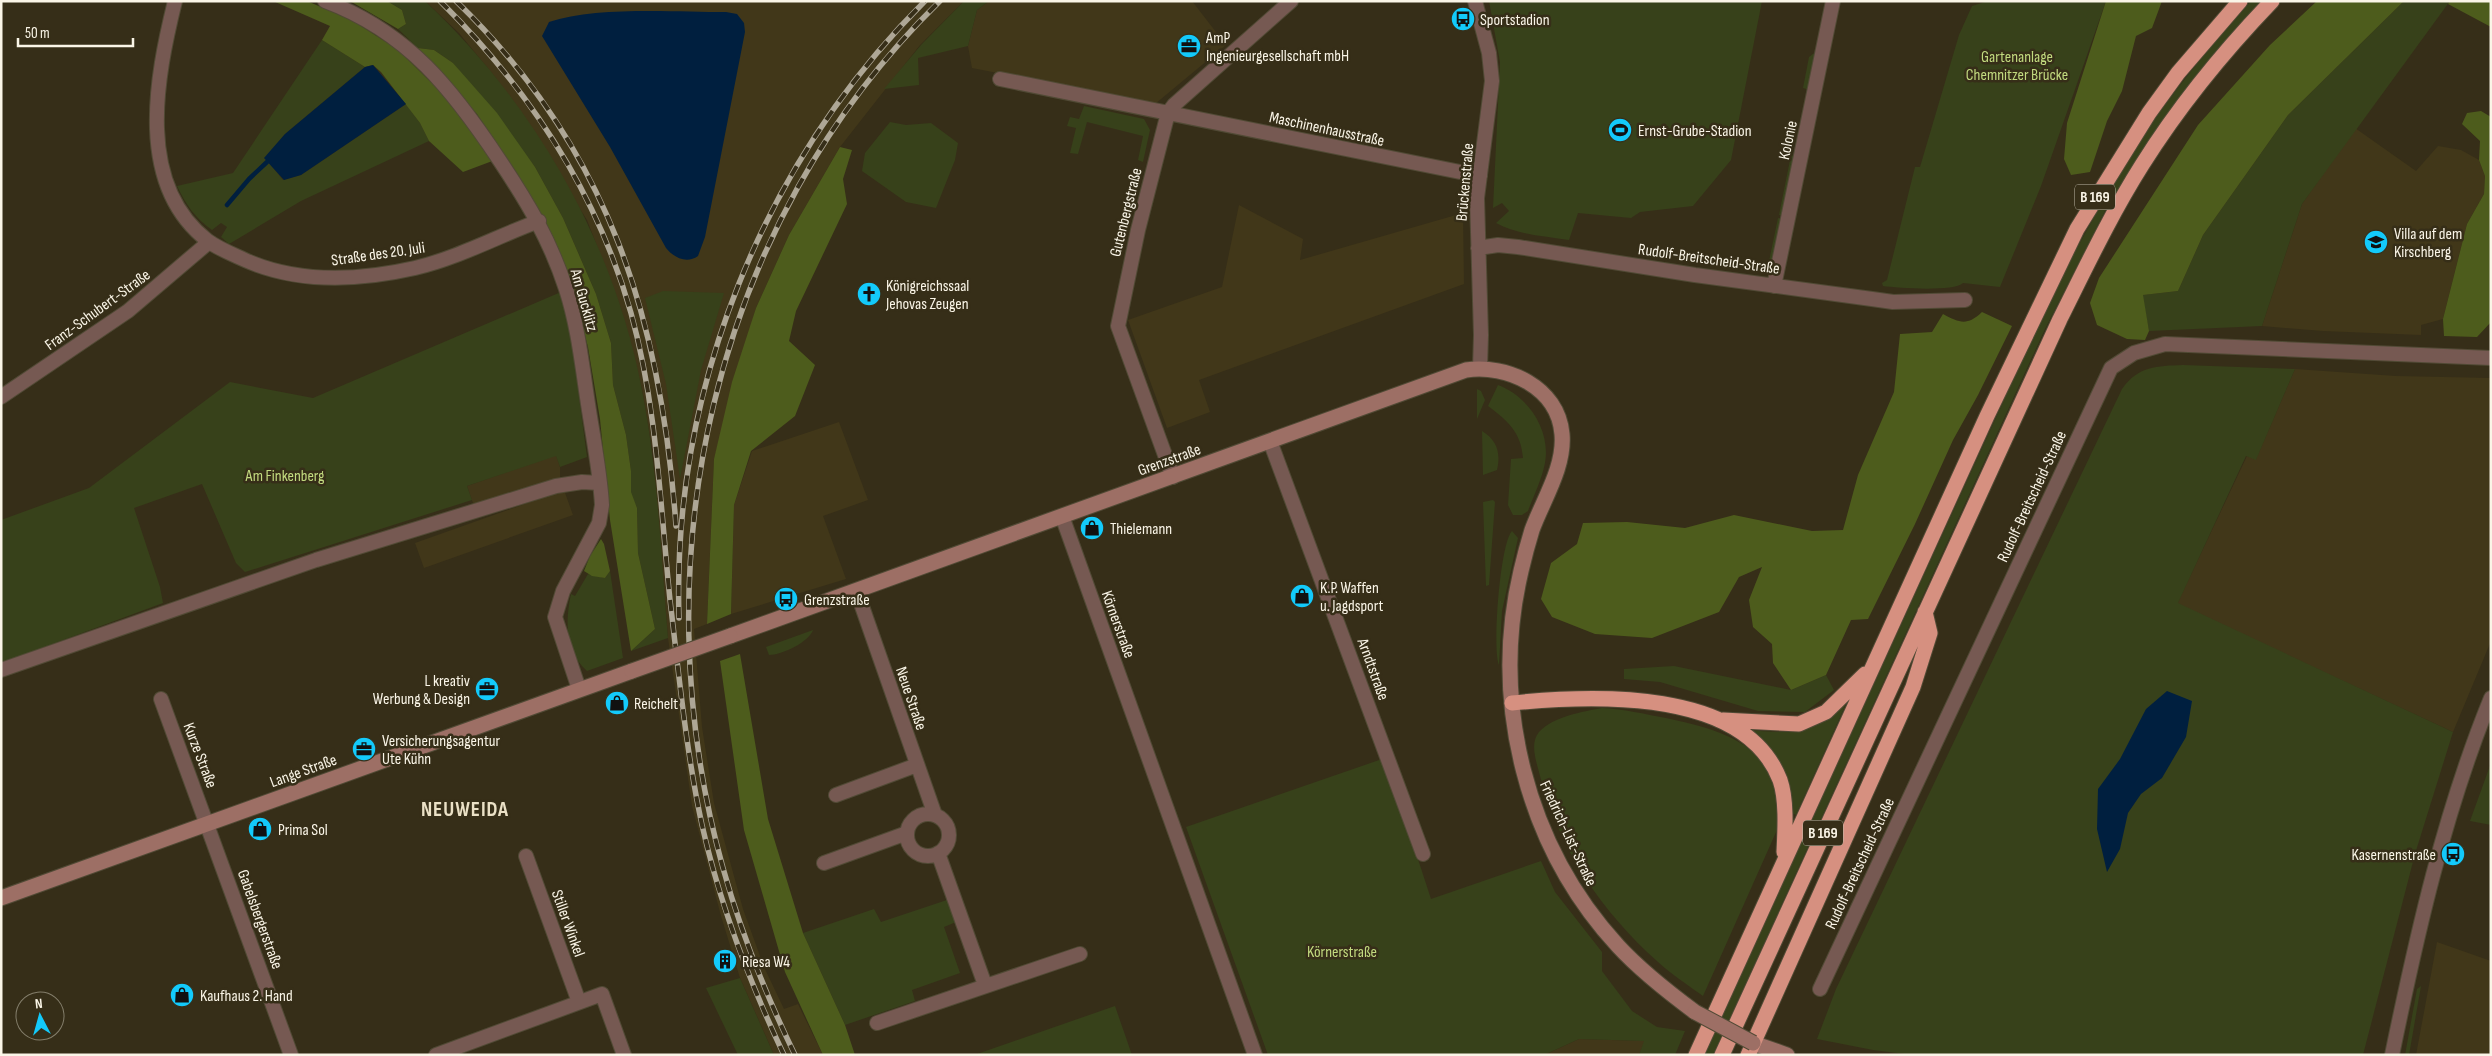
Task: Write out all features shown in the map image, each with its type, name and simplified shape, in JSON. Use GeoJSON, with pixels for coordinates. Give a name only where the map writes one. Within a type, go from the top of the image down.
{"type":"FeatureCollection","features":[{"type":"Feature","properties":{"kind":"highway","name":"B 169"},"geometry":{"type":"LineString","coordinates":[[1696,1055],[1987,416],[2077,229],[2149,113],[2184,65],[2240,1]]}},
{"type":"Feature","properties":{"kind":"highway","name":"B 169"},"geometry":{"type":"LineString","coordinates":[[1722,1055],[2060,319],[2099,242],[2138,173],[2207,76],[2247,27],[2272,1]]}},
{"type":"Feature","properties":{"kind":"highway"},"geometry":{"type":"LineString","coordinates":[[1751,1049],[1913,687],[1930,634],[1925,612]]}},
{"type":"Feature","properties":{"kind":"highway"},"geometry":{"type":"LineString","coordinates":[[1512,703],[1603,697],[1650,702],[1723,720],[1799,724],[1826,712],[1876,662]]}},
{"type":"Feature","properties":{"kind":"highway"},"geometry":{"type":"LineString","coordinates":[[1723,720],[1743,733],[1768,758],[1780,781],[1786,824],[1783,863]]}},
{"type":"Feature","properties":{"kind":"street","name":"Straße des 20. Juli"},"geometry":{"type":"LineString","coordinates":[[175,1],[159,77],[157,132],[165,176],[174,202],[186,221],[209,242],[252,263],[275,271],[313,278],[332,278],[379,274],[425,265],[539,221]]}},
{"type":"Feature","properties":{"kind":"street","name":"Am Gucklitz"},"geometry":{"type":"LineString","coordinates":[[325,1],[360,16],[386,32],[444,82],[464,107],[539,221],[566,288],[575,322],[602,505],[599,524],[564,591],[555,616],[579,689]]}},
{"type":"Feature","properties":{"kind":"street","name":"Gutenbergstraße"},"geometry":{"type":"LineString","coordinates":[[1173,477],[1118,326],[1138,230],[1168,113],[1174,105],[1291,1]]}},
{"type":"Feature","properties":{"kind":"street","name":"Brückenstraße"},"geometry":{"type":"LineString","coordinates":[[1475,1],[1488,53],[1492,81],[1477,198],[1481,335],[1480,368]]}},
{"type":"Feature","properties":{"kind":"street","name":"Kolonie"},"geometry":{"type":"LineString","coordinates":[[1774,286],[1834,1]]}},
{"type":"Feature","properties":{"kind":"street","name":"Maschinenhausstraße"},"geometry":{"type":"LineString","coordinates":[[1000,79],[1480,176]]}},
{"type":"Feature","properties":{"kind":"street","name":"Franz-Schubert-Straße"},"geometry":{"type":"LineString","coordinates":[[1,397],[112,322],[174,273],[209,242]]}},
{"type":"Feature","properties":{"kind":"street","name":"Rudolf-Breitscheid-Straße"},"geometry":{"type":"LineString","coordinates":[[1478,248],[1498,245],[1518,247],[1893,302],[1965,300]]}},
{"type":"Feature","properties":{"kind":"street","name":"Rudolf-Breitscheid-Straße"},"geometry":{"type":"LineString","coordinates":[[1820,989],[2111,368],[2134,352],[2165,344],[2491,358]]}},
{"type":"Feature","properties":{"kind":"street","name":"Grenzstraße"},"geometry":{"type":"LineString","coordinates":[[730,636],[857,592],[1451,375],[1480,368]]}},
{"type":"Feature","properties":{"kind":"street","name":"Friedrich-List-Straße"},"geometry":{"type":"LineString","coordinates":[[1480,368],[1508,372],[1528,381],[1556,413],[1562,434],[1562,451],[1558,468],[1532,531],[1515,604],[1510,657],[1512,703],[1518,754],[1530,797],[1580,898],[1627,955],[1668,992],[1751,1049],[1787,1055]]}},
{"type":"Feature","properties":{"kind":"street","name":"Arndtstraße"},"geometry":{"type":"LineString","coordinates":[[1270,441],[1423,854]]}},
{"type":"Feature","properties":{"kind":"street"},"geometry":{"type":"LineString","coordinates":[[1,670],[316,560],[556,486],[582,482],[600,483]]}},
{"type":"Feature","properties":{"kind":"street","name":"Körnerstraße"},"geometry":{"type":"LineString","coordinates":[[1062,516],[1255,1055]]}},
{"type":"Feature","properties":{"kind":"street","name":"Neue Straße"},"geometry":{"type":"LineString","coordinates":[[857,592],[935,815]]}},
{"type":"Feature","properties":{"kind":"street","name":"Lange Straße"},"geometry":{"type":"LineString","coordinates":[[1,898],[730,636]]}},
{"type":"Feature","properties":{"kind":"street"},"geometry":{"type":"LineString","coordinates":[[2392,1055],[2433,870],[2470,750],[2491,698]]}},
{"type":"Feature","properties":{"kind":"street","name":"Kurze Straße"},"geometry":{"type":"LineString","coordinates":[[161,700],[208,824]]}},
{"type":"Feature","properties":{"kind":"street"},"geometry":{"type":"LineString","coordinates":[[836,795],[917,765]]}},
{"type":"Feature","properties":{"kind":"street"},"geometry":{"type":"LineString","coordinates":[[824,863],[907,833],[915,819],[924,814],[935,815],[943,821],[948,830],[948,841],[938,853],[932,855],[919,853],[910,845],[907,833]]}},
{"type":"Feature","properties":{"kind":"street","name":"Gabelsbergerstraße"},"geometry":{"type":"LineString","coordinates":[[208,824],[291,1055]]}},
{"type":"Feature","properties":{"kind":"street"},"geometry":{"type":"LineString","coordinates":[[938,853],[985,986]]}},
{"type":"Feature","properties":{"kind":"street","name":"Stiller Winkel"},"geometry":{"type":"LineString","coordinates":[[526,856],[579,1002]]}},
{"type":"Feature","properties":{"kind":"street"},"geometry":{"type":"LineString","coordinates":[[877,1023],[1080,954]]}},
{"type":"Feature","properties":{"kind":"street"},"geometry":{"type":"LineString","coordinates":[[436,1055],[459,1051],[602,994],[624,1055]]}},
{"type":"Feature","properties":{"kind":"shaded area"},"geometry":{"type":"Polygon","coordinates":[[[425,1],[964,1],[920,45],[840,147],[789,235],[756,308],[714,459],[707,624],[694,629],[702,727],[714,803],[743,909],[764,967],[784,1009],[798,1004],[823,1055],[774,1055],[740,978],[721,916],[692,806],[668,638],[653,455],[642,389],[621,309],[587,220],[495,77],[459,33],[425,1]]]}},
{"type":"Feature","properties":{"kind":"shaded area"},"geometry":{"type":"Polygon","coordinates":[[[989,1],[1192,1],[1226,45],[1155,104],[972,68],[968,46],[977,10],[989,1]]]}},
{"type":"Feature","properties":{"kind":"shaded area","name":"Villa auf dem Kirschberg"},"geometry":{"type":"Polygon","coordinates":[[[2355,128],[2416,171],[2438,146],[2461,150],[2479,160],[2485,176],[2484,194],[2467,224],[2443,319],[2421,325],[2421,335],[2323,331],[2262,326],[2302,204],[2355,128]]]}},
{"type":"Feature","properties":{"kind":"shaded area"},"geometry":{"type":"Polygon","coordinates":[[[1239,205],[1303,239],[1300,260],[1463,213],[1464,284],[1199,380],[1210,412],[1167,428],[1128,320],[1222,287],[1239,205]]]}},
{"type":"Feature","properties":{"kind":"shaded area"},"geometry":{"type":"Polygon","coordinates":[[[2295,369],[2396,376],[2491,378],[2491,641],[2453,732],[2177,604],[2247,456],[2256,459],[2295,369]]]}},
{"type":"Feature","properties":{"kind":"shaded area"},"geometry":{"type":"Polygon","coordinates":[[[839,422],[868,500],[823,516],[846,579],[731,614],[734,505],[752,451],[839,422]]]}},
{"type":"Feature","properties":{"kind":"shaded area"},"geometry":{"type":"Polygon","coordinates":[[[556,455],[560,467],[560,478],[474,506],[467,486],[556,455]]]}},
{"type":"Feature","properties":{"kind":"shaded area"},"geometry":{"type":"Polygon","coordinates":[[[564,490],[573,515],[424,568],[415,543],[564,490]]]}},
{"type":"Feature","properties":{"kind":"shaded area"},"geometry":{"type":"Polygon","coordinates":[[[2437,942],[2491,961],[2491,1055],[2416,1055],[2437,942]]]}},
{"type":"Feature","properties":{"kind":"shaded area"},"geometry":{"type":"Polygon","coordinates":[[[1579,1039],[1645,1041],[1639,1055],[1544,1055],[1579,1039]]]}},
{"type":"Feature","properties":{"kind":"green space"},"geometry":{"type":"Polygon","coordinates":[[[273,1],[307,1],[353,21],[397,49],[442,93],[495,160],[463,172],[429,141],[420,123],[381,72],[373,65],[365,67],[322,40],[330,26],[273,1]]]}},
{"type":"Feature","properties":{"kind":"green space"},"geometry":{"type":"Polygon","coordinates":[[[350,1],[387,1],[402,10],[406,24],[398,29],[350,1]]]}},
{"type":"Feature","properties":{"kind":"green space"},"geometry":{"type":"Polygon","coordinates":[[[387,1],[425,1],[465,41],[501,84],[535,130],[564,179],[590,229],[612,281],[629,335],[642,390],[652,452],[668,638],[631,651],[655,629],[638,553],[637,508],[630,492],[631,471],[626,435],[613,385],[611,343],[596,294],[563,218],[535,167],[453,63],[434,50],[418,48],[398,29],[406,24],[402,10],[387,1]]]}},
{"type":"Feature","properties":{"kind":"green space"},"geometry":{"type":"Polygon","coordinates":[[[964,1],[989,1],[977,10],[968,46],[918,58],[919,85],[884,89],[921,45],[964,1]]]}},
{"type":"Feature","properties":{"kind":"green space","name":"Ernst-Grube-Stadion"},"geometry":{"type":"Polygon","coordinates":[[[1489,1],[1762,1],[1731,160],[1693,206],[1640,212],[1631,218],[1578,213],[1569,240],[1522,233],[1496,223],[1509,211],[1502,203],[1493,208],[1500,62],[1489,1]]]}},
{"type":"Feature","properties":{"kind":"green space","name":"Gartenanlage Chemnitzer Brücke"},"geometry":{"type":"Polygon","coordinates":[[[1988,1],[2106,1],[2041,186],[2000,287],[1963,283],[1949,288],[1883,286],[1882,283],[1887,280],[1915,167],[1920,167],[1959,35],[1972,6],[1988,1]]]}},
{"type":"Feature","properties":{"kind":"green space"},"geometry":{"type":"Polygon","coordinates":[[[2106,1],[2162,1],[2152,28],[2136,36],[2122,91],[2107,121],[2090,172],[2071,175],[2064,159],[2067,123],[2106,1]]]}},
{"type":"Feature","properties":{"kind":"green space"},"geometry":{"type":"Polygon","coordinates":[[[2251,1],[2262,1],[2206,63],[2153,134],[2107,207],[2045,329],[1713,1055],[1704,1055],[2059,280],[2113,184],[2148,129],[2197,64],[2251,1]]]}},
{"type":"Feature","properties":{"kind":"green space"},"geometry":{"type":"Polygon","coordinates":[[[2317,1],[2404,1],[2288,115],[2203,235],[2178,291],[2143,295],[2149,331],[2145,340],[2127,339],[2097,325],[2090,303],[2099,278],[2198,125],[2270,45],[2317,1]]]}},
{"type":"Feature","properties":{"kind":"green space"},"geometry":{"type":"Polygon","coordinates":[[[2404,1],[2450,1],[2302,204],[2262,326],[2149,331],[2142,295],[2178,291],[2203,235],[2288,115],[2404,1]]]}},
{"type":"Feature","properties":{"kind":"green space"},"geometry":{"type":"Polygon","coordinates":[[[2450,1],[2491,1],[2491,27],[2448,4],[2450,1]]]}},
{"type":"Feature","properties":{"kind":"green space"},"geometry":{"type":"Polygon","coordinates":[[[322,40],[365,67],[285,134],[265,158],[283,180],[301,175],[406,104],[420,123],[429,141],[301,201],[229,244],[221,237],[227,227],[221,223],[212,230],[201,221],[192,211],[177,186],[233,173],[322,40]]]}},
{"type":"Feature","properties":{"kind":"green space"},"geometry":{"type":"Polygon","coordinates":[[[418,48],[434,50],[453,63],[497,113],[535,167],[563,218],[596,294],[611,343],[613,385],[626,435],[631,471],[631,492],[637,508],[638,553],[655,629],[631,651],[610,520],[600,419],[588,347],[576,301],[543,217],[517,173],[477,114],[418,48]]]}},
{"type":"Feature","properties":{"kind":"green space"},"geometry":{"type":"Polygon","coordinates":[[[1818,50],[1810,90],[1803,88],[1809,57],[1818,50]]]}},
{"type":"Feature","properties":{"kind":"green space"},"geometry":{"type":"Polygon","coordinates":[[[1084,106],[1144,119],[1150,130],[1143,162],[1138,160],[1143,136],[1087,122],[1078,154],[1070,153],[1076,128],[1067,126],[1070,117],[1079,119],[1084,106]]]}},
{"type":"Feature","properties":{"kind":"green space"},"geometry":{"type":"Polygon","coordinates":[[[2481,111],[2491,117],[2491,322],[2477,337],[2444,336],[2443,319],[2467,224],[2484,194],[2485,176],[2479,160],[2480,141],[2462,124],[2467,113],[2481,111]]]}},
{"type":"Feature","properties":{"kind":"green space"},"geometry":{"type":"Polygon","coordinates":[[[890,122],[906,125],[931,123],[958,143],[955,160],[936,208],[906,202],[862,171],[865,153],[890,122]]]}},
{"type":"Feature","properties":{"kind":"green space"},"geometry":{"type":"Polygon","coordinates":[[[840,147],[852,150],[843,179],[847,204],[796,311],[789,341],[815,365],[795,416],[751,451],[734,505],[731,614],[707,624],[714,459],[732,382],[756,308],[789,235],[840,147]]]}},
{"type":"Feature","properties":{"kind":"green space"},"geometry":{"type":"Polygon","coordinates":[[[1791,155],[1796,156],[1784,216],[1779,215],[1791,155]]]}},
{"type":"Feature","properties":{"kind":"green space"},"geometry":{"type":"Polygon","coordinates":[[[1778,218],[1783,219],[1773,267],[1768,266],[1778,218]]]}},
{"type":"Feature","properties":{"kind":"green space"},"geometry":{"type":"Polygon","coordinates":[[[663,291],[724,293],[701,370],[680,479],[666,384],[645,298],[663,291]]]}},
{"type":"Feature","properties":{"kind":"green space","name":"Am Finkenberg"},"geometry":{"type":"Polygon","coordinates":[[[561,292],[571,337],[587,457],[560,467],[556,456],[467,486],[472,500],[245,572],[236,563],[202,484],[134,508],[160,587],[163,603],[1,663],[1,520],[89,488],[230,382],[313,398],[561,292]]]}},
{"type":"Feature","properties":{"kind":"green space"},"geometry":{"type":"Polygon","coordinates":[[[1982,312],[2012,326],[1978,395],[1953,440],[1915,524],[1868,619],[1851,620],[1826,675],[1791,690],[1773,663],[1772,644],[1753,627],[1749,600],[1762,567],[1739,577],[1719,612],[1652,638],[1595,634],[1552,617],[1541,599],[1551,563],[1577,544],[1583,523],[1627,522],[1685,528],[1734,515],[1812,531],[1843,530],[1858,475],[1894,392],[1900,334],[1932,332],[1943,314],[1963,322],[1972,319],[1982,312]]]}},
{"type":"Feature","properties":{"kind":"green space"},"geometry":{"type":"Polygon","coordinates":[[[2183,365],[2295,369],[2256,460],[2246,456],[2178,603],[2453,732],[2415,854],[2363,1055],[1912,1055],[1873,1050],[1817,1039],[1836,989],[2122,389],[2128,381],[2141,372],[2156,367],[2183,365]]]}},
{"type":"Feature","properties":{"kind":"green space"},"geometry":{"type":"Polygon","coordinates":[[[1498,385],[1519,397],[1528,406],[1541,427],[1544,438],[1546,451],[1542,475],[1528,511],[1522,515],[1513,515],[1508,505],[1511,459],[1523,458],[1520,441],[1507,422],[1488,406],[1498,385]]]}},
{"type":"Feature","properties":{"kind":"green space"},"geometry":{"type":"Polygon","coordinates":[[[1477,389],[1481,391],[1485,400],[1477,419],[1477,389]]]}},
{"type":"Feature","properties":{"kind":"green space"},"geometry":{"type":"Polygon","coordinates":[[[1482,431],[1491,438],[1498,453],[1497,470],[1483,475],[1482,431]]]}},
{"type":"Feature","properties":{"kind":"green space"},"geometry":{"type":"Polygon","coordinates":[[[1493,500],[1495,502],[1489,585],[1486,586],[1483,502],[1493,500]]]}},
{"type":"Feature","properties":{"kind":"green space"},"geometry":{"type":"Polygon","coordinates":[[[1512,531],[1518,538],[1502,611],[1499,665],[1496,639],[1498,597],[1504,555],[1512,531]]]}},
{"type":"Feature","properties":{"kind":"green space"},"geometry":{"type":"Polygon","coordinates":[[[601,539],[604,544],[610,571],[605,578],[592,576],[584,571],[590,556],[601,539]]]}},
{"type":"Feature","properties":{"kind":"green space"},"geometry":{"type":"Polygon","coordinates":[[[610,571],[623,658],[587,671],[574,655],[568,636],[571,594],[575,596],[588,574],[605,578],[610,571]]]}},
{"type":"Feature","properties":{"kind":"green space"},"geometry":{"type":"Polygon","coordinates":[[[813,630],[806,639],[794,647],[781,653],[769,655],[766,647],[813,630]]]}},
{"type":"Feature","properties":{"kind":"green space"},"geometry":{"type":"Polygon","coordinates":[[[740,654],[768,819],[803,933],[845,1025],[855,1055],[823,1055],[785,972],[744,830],[720,661],[740,654]]]}},
{"type":"Feature","properties":{"kind":"green space"},"geometry":{"type":"Polygon","coordinates":[[[1674,666],[1791,690],[1826,675],[1834,690],[1805,712],[1758,711],[1660,682],[1624,679],[1624,669],[1674,666]]]}},
{"type":"Feature","properties":{"kind":"green space"},"geometry":{"type":"Polygon","coordinates":[[[1846,704],[1796,815],[1792,813],[1789,787],[1782,766],[1770,748],[1751,730],[1779,732],[1802,729],[1823,720],[1846,704]]]}},
{"type":"Feature","properties":{"kind":"green space"},"geometry":{"type":"Polygon","coordinates":[[[1602,708],[1666,718],[1697,725],[1728,736],[1755,754],[1766,766],[1774,781],[1778,799],[1777,830],[1703,996],[1674,976],[1658,962],[1638,943],[1601,900],[1571,854],[1548,803],[1535,754],[1536,737],[1545,727],[1560,718],[1602,708]]]}},
{"type":"Feature","properties":{"kind":"green space","name":"Körnerstraße"},"geometry":{"type":"Polygon","coordinates":[[[1385,758],[1431,899],[1541,861],[1555,892],[1602,952],[1602,971],[1632,1011],[1657,1027],[1685,1031],[1675,1055],[1639,1055],[1644,1041],[1579,1039],[1544,1055],[1268,1055],[1186,827],[1385,758]]]}},
{"type":"Feature","properties":{"kind":"green space"},"geometry":{"type":"Polygon","coordinates":[[[2491,763],[2491,825],[2470,821],[2491,763]]]}},
{"type":"Feature","properties":{"kind":"green space"},"geometry":{"type":"Polygon","coordinates":[[[947,900],[956,922],[944,927],[960,973],[912,990],[915,1001],[845,1025],[803,933],[874,909],[881,922],[947,900]]]}},
{"type":"Feature","properties":{"kind":"green space"},"geometry":{"type":"Polygon","coordinates":[[[740,978],[774,1055],[738,1055],[706,988],[740,978]]]}},
{"type":"Feature","properties":{"kind":"green space"},"geometry":{"type":"Polygon","coordinates":[[[2421,986],[2409,1055],[2405,1055],[2417,989],[2421,986]]]}},
{"type":"Feature","properties":{"kind":"green space"},"geometry":{"type":"Polygon","coordinates":[[[1115,1006],[1132,1055],[974,1055],[1115,1006]]]}},
{"type":"Feature","properties":{"kind":"water"},"geometry":{"type":"Polygon","coordinates":[[[636,11],[726,12],[737,14],[744,23],[745,32],[705,237],[698,256],[685,260],[673,255],[666,248],[610,147],[542,36],[549,22],[589,14],[636,11]]]}},
{"type":"Feature","properties":{"kind":"water"},"geometry":{"type":"Polygon","coordinates":[[[373,65],[406,104],[301,175],[284,180],[264,158],[285,134],[365,67],[373,65]]]}},
{"type":"Feature","properties":{"kind":"water"},"geometry":{"type":"Polygon","coordinates":[[[2167,691],[2192,701],[2186,737],[2162,778],[2141,794],[2128,813],[2120,849],[2107,872],[2097,829],[2098,789],[2120,759],[2146,709],[2167,691]]]}},
{"type":"Feature","properties":{"kind":"waterway"},"geometry":{"type":"LineString","coordinates":[[227,205],[249,179],[267,162]]}},
{"type":"Feature","properties":{"kind":"railway"},"geometry":{"type":"LineString","coordinates":[[440,1],[472,34],[502,70],[530,106],[556,145],[579,184],[617,269],[631,313],[647,384],[683,713],[702,825],[717,884],[747,971],[784,1055]]}},
{"type":"Feature","properties":{"kind":"railway"},"geometry":{"type":"LineString","coordinates":[[456,1],[509,58],[553,116],[589,178],[618,241],[640,308],[657,377],[669,450],[676,526]]}},
{"type":"Feature","properties":{"kind":"railway"},"geometry":{"type":"LineString","coordinates":[[679,618],[681,533],[692,448],[711,365],[739,284],[774,207],[817,133],[868,64],[925,1]]}},
{"type":"Feature","properties":{"kind":"railway"},"geometry":{"type":"LineString","coordinates":[[795,1055],[755,963],[730,892],[723,868],[699,753],[689,636],[694,519],[714,404],[748,293],[798,188],[861,90],[940,1]]}},
{"type":"Feature","properties":{"kind":"place","name":"Sportstadion"},"geometry":{"type":"Point","coordinates":[1463,19]}},
{"type":"Feature","properties":{"kind":"place","name":"AmP Ingenieurgesellschaft mbH"},"geometry":{"type":"Point","coordinates":[1189,46]}},
{"type":"Feature","properties":{"kind":"place","name":"Ernst-Grube-Stadion"},"geometry":{"type":"Point","coordinates":[1620,130]}},
{"type":"Feature","properties":{"kind":"place","name":"Villa auf dem Kirschberg"},"geometry":{"type":"Point","coordinates":[2376,242]}},
{"type":"Feature","properties":{"kind":"place","name":"Königreichssaal Jehovas Zeugen"},"geometry":{"type":"Point","coordinates":[869,294]}},
{"type":"Feature","properties":{"kind":"place","name":"Thielemann"},"geometry":{"type":"Point","coordinates":[1092,528]}},
{"type":"Feature","properties":{"kind":"place","name":"K.P. Waffen u. Jagdsport"},"geometry":{"type":"Point","coordinates":[1302,596]}},
{"type":"Feature","properties":{"kind":"place","name":"Grenzstraße"},"geometry":{"type":"Point","coordinates":[786,599]}},
{"type":"Feature","properties":{"kind":"place","name":"L kreativ Werbung & Design"},"geometry":{"type":"Point","coordinates":[487,689]}},
{"type":"Feature","properties":{"kind":"place","name":"Reichelt"},"geometry":{"type":"Point","coordinates":[617,703]}},
{"type":"Feature","properties":{"kind":"place","name":"Versicherungsagentur Ute Kühn"},"geometry":{"type":"Point","coordinates":[364,749]}},
{"type":"Feature","properties":{"kind":"place","name":"Prima Sol"},"geometry":{"type":"Point","coordinates":[260,829]}},
{"type":"Feature","properties":{"kind":"place","name":"Kasernenstraße"},"geometry":{"type":"Point","coordinates":[2453,854]}},
{"type":"Feature","properties":{"kind":"place","name":"Riesa W4"},"geometry":{"type":"Point","coordinates":[725,961]}},
{"type":"Feature","properties":{"kind":"place","name":"Kaufhaus 2. Hand"},"geometry":{"type":"Point","coordinates":[182,995]}},
{"type":"Feature","properties":{"kind":"district","name":"NEUWEIDA"},"geometry":{"type":"Point","coordinates":[465,809]}}]}
